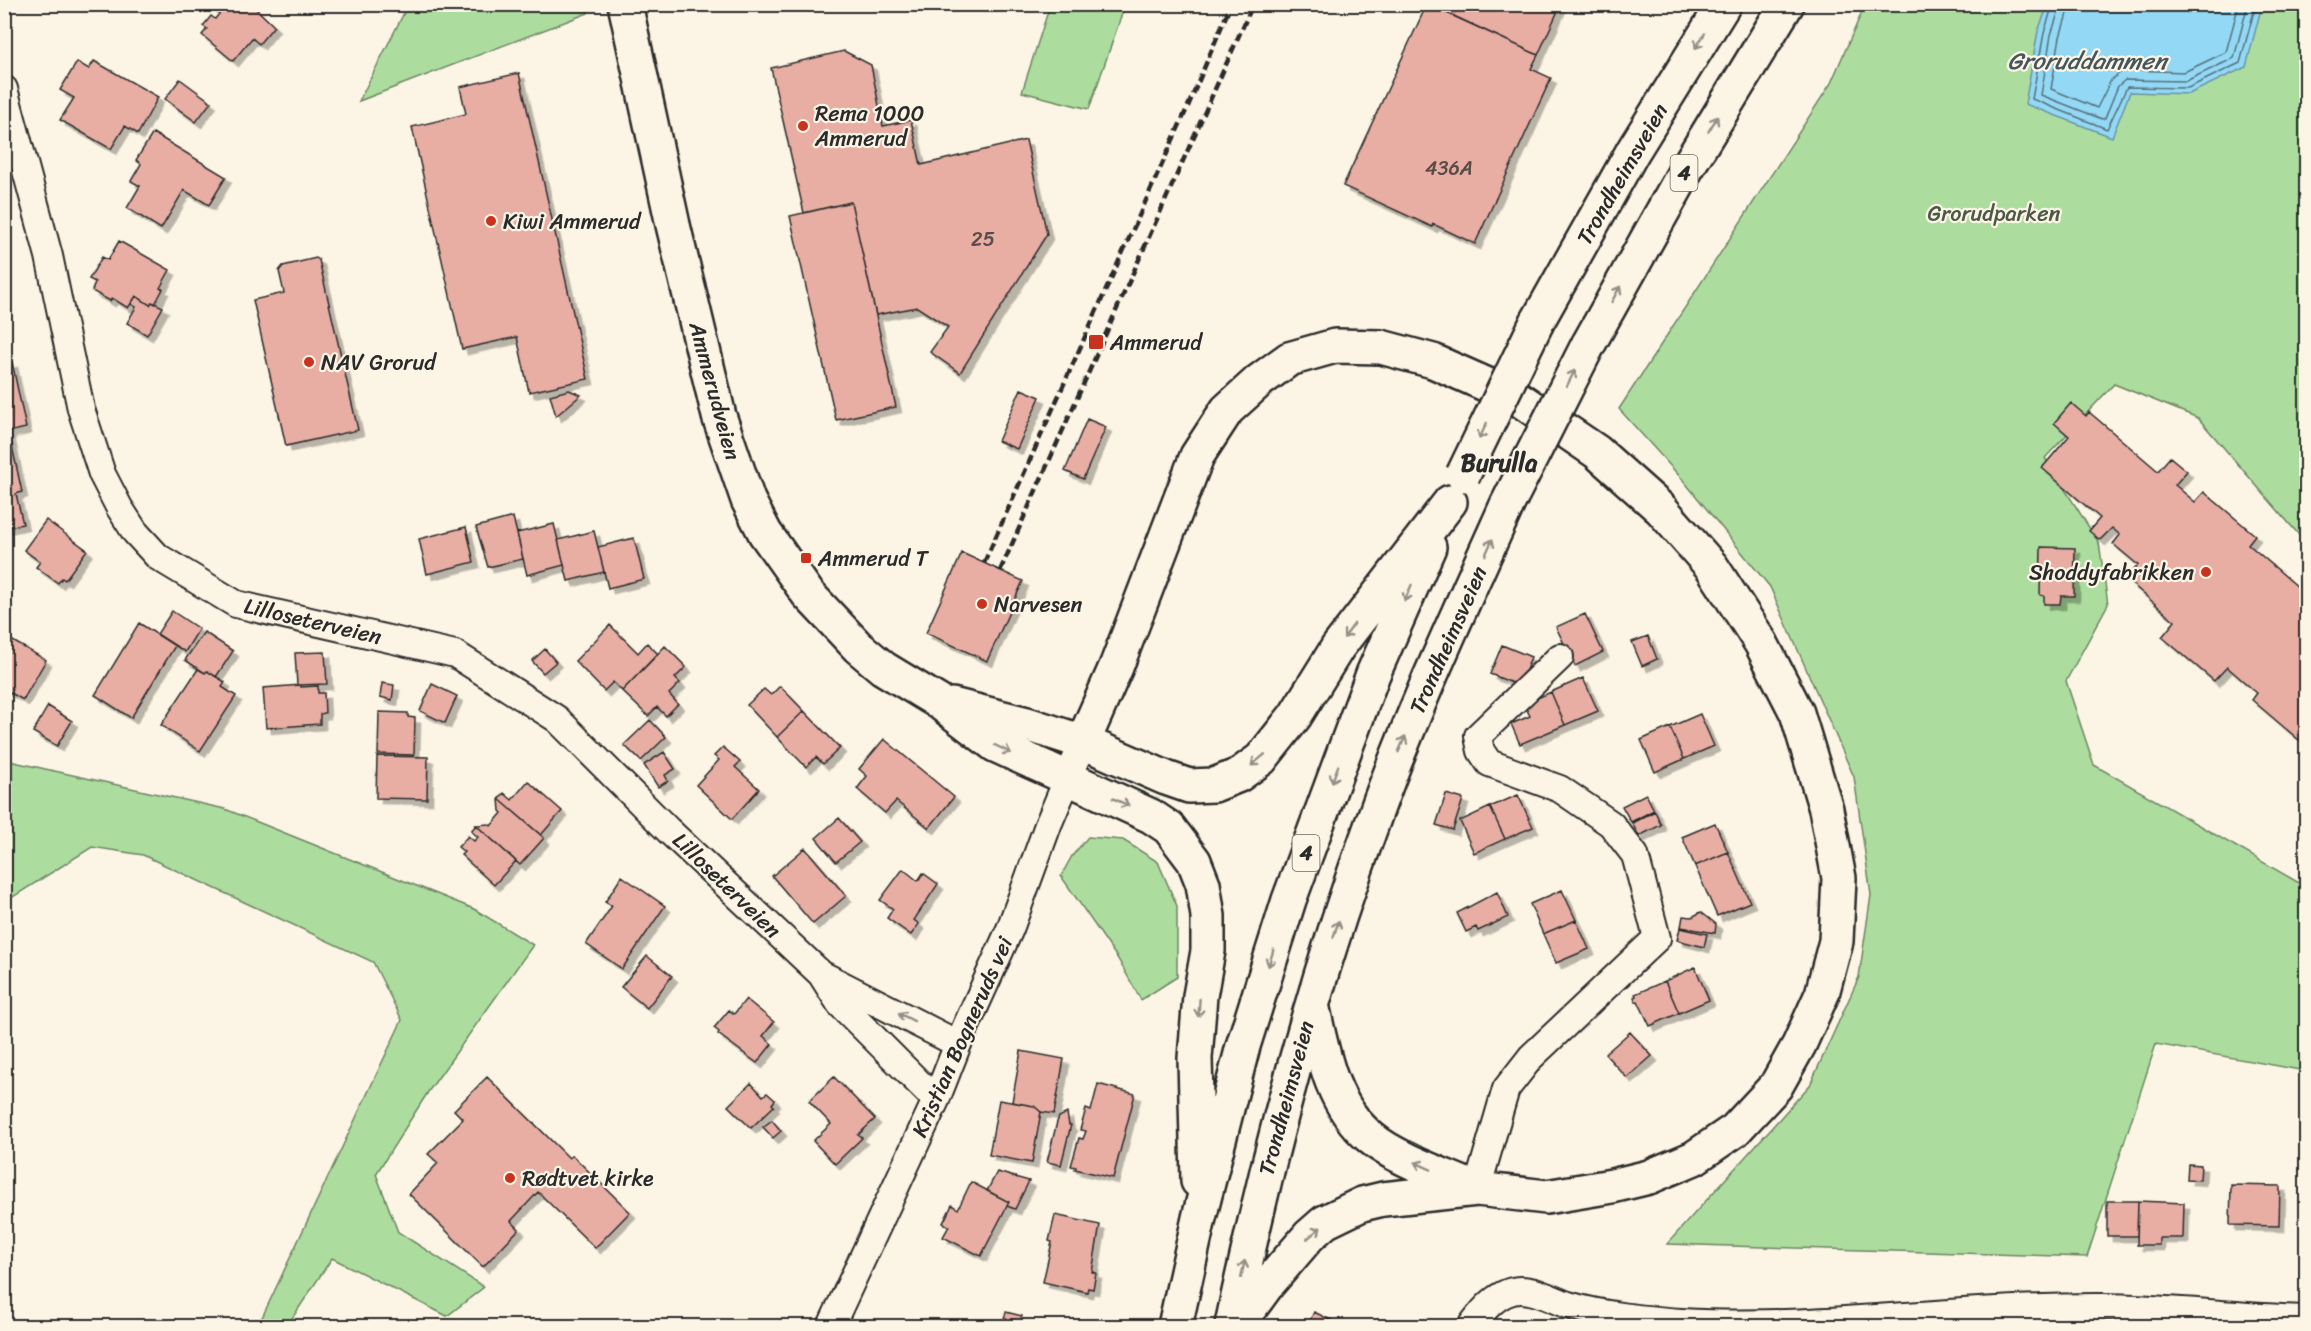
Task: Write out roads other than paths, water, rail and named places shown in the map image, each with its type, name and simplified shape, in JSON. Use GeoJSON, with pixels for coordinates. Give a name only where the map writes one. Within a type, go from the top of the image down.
{"type":"FeatureCollection","features":[{"type":"Feature","properties":{"kind":"main road","name":"Ammerudveien"},"geometry":{"type":"LineString","coordinates":[[625,4],[706,369],[732,458],[748,500],[785,564],[834,623],[883,668],[939,702],[996,746],[1151,816],[1169,828],[1194,861],[1203,884],[1208,916],[1208,951],[1200,996],[1196,1058],[1199,1218]]}},
{"type":"Feature","properties":{"kind":"main road","name":"Trondheimsveien"},"geometry":{"type":"LineString","coordinates":[[1175,1326],[1199,1218],[1243,1046],[1289,900],[1373,674],[1456,488],[1538,322],[1633,151],[1724,4]]}},
{"type":"Feature","properties":{"kind":"main road","name":"Trondheimsveien"},"geometry":{"type":"LineString","coordinates":[[1231,1326],[1256,1210],[1311,1005],[1370,829],[1397,758],[1508,505],[1588,345],[1687,168],[1787,4]]}},
{"type":"Feature","properties":{"kind":"main road"},"geometry":{"type":"LineString","coordinates":[[1083,742],[1116,667],[1197,456],[1227,410],[1259,381],[1289,359],[1335,346],[1381,347],[1433,362],[1519,399],[1597,452],[1661,509],[1712,567],[1761,644],[1797,713],[1826,809],[1839,878],[1836,941],[1822,994],[1799,1045],[1776,1086],[1735,1130],[1694,1158],[1649,1177],[1612,1186],[1546,1197],[1477,1189],[1383,1199],[1362,1204],[1325,1222],[1309,1236],[1288,1259],[1237,1326]]}},
{"type":"Feature","properties":{"kind":"main road","name":"Ammerudveien"},"geometry":{"type":"LineString","coordinates":[[939,702],[1028,724],[1083,742],[1190,786],[1214,785],[1239,775],[1261,759],[1288,724],[1338,647],[1456,488]]}},
{"type":"Feature","properties":{"kind":"main road"},"geometry":{"type":"LineString","coordinates":[[1311,1005],[1330,1080],[1351,1117],[1371,1138],[1389,1150],[1477,1189]]}},
{"type":"Feature","properties":{"kind":"street","name":"Lilloseterveien"},"geometry":{"type":"LineString","coordinates":[[4,89],[49,256],[81,409],[102,474],[135,532],[163,560],[236,604],[455,654],[557,719],[668,830],[821,974],[840,1004],[936,1100]]}},
{"type":"Feature","properties":{"kind":"street"},"geometry":{"type":"LineString","coordinates":[[1477,1189],[1506,1089],[1532,1057],[1657,938],[1635,855],[1611,824],[1560,789],[1489,763],[1480,751],[1478,736],[1560,657]]}},
{"type":"Feature","properties":{"kind":"street","name":"Kristian Bogneruds vei"},"geometry":{"type":"LineString","coordinates":[[831,1326],[936,1100],[958,1044],[1010,929],[1047,825],[1083,742]]}},
{"type":"Feature","properties":{"kind":"street","name":"Lilloseterveien"},"geometry":{"type":"LineString","coordinates":[[821,974],[958,1044]]}},
{"type":"Feature","properties":{"kind":"street"},"geometry":{"type":"LineString","coordinates":[[1472,1326],[1483,1310],[1495,1300],[1521,1290],[1569,1305],[1629,1318],[1749,1325],[2102,1307],[2182,1311],[2251,1322],[2307,1319]]}},
{"type":"Feature","properties":{"kind":"water","name":"Groruddammen"},"geometry":{"type":"Polygon","coordinates":[[[2048,4],[2262,5],[2246,67],[2189,94],[2130,92],[2112,137],[2025,104],[2038,31],[2048,4]]]}},
{"type":"Feature","properties":{"kind":"railway"},"geometry":{"type":"LineString","coordinates":[[984,563],[1189,104],[1231,4]]}},
{"type":"Feature","properties":{"kind":"railway"},"geometry":{"type":"LineString","coordinates":[[1000,571],[1253,4]]}},
{"type":"Feature","properties":{"kind":"place","name":"Rema 1000 Ammerud"},"geometry":{"type":"Point","coordinates":[803,126]}},
{"type":"Feature","properties":{"kind":"place","name":"Kiwi Ammerud"},"geometry":{"type":"Point","coordinates":[491,221]}},
{"type":"Feature","properties":{"kind":"place","name":"Ammerud"},"geometry":{"type":"Point","coordinates":[1096,342]}},
{"type":"Feature","properties":{"kind":"place","name":"NAV Grorud"},"geometry":{"type":"Point","coordinates":[309,362]}},
{"type":"Feature","properties":{"kind":"place","name":"Ammerud T"},"geometry":{"type":"Point","coordinates":[806,558]}},
{"type":"Feature","properties":{"kind":"place","name":"Shoddyfabrikken"},"geometry":{"type":"Point","coordinates":[2206,572]}},
{"type":"Feature","properties":{"kind":"place","name":"Narvesen"},"geometry":{"type":"Point","coordinates":[982,604]}},
{"type":"Feature","properties":{"kind":"place","name":"Rødtvet kirke"},"geometry":{"type":"Point","coordinates":[510,1178]}},
{"type":"Feature","properties":{"kind":"district","name":"Burulla"},"geometry":{"type":"Point","coordinates":[1499,463]}},
{"type":"Feature","properties":{"kind":"park label","name":"Grorudparken"},"geometry":{"type":"Point","coordinates":[1994,213]}}]}
